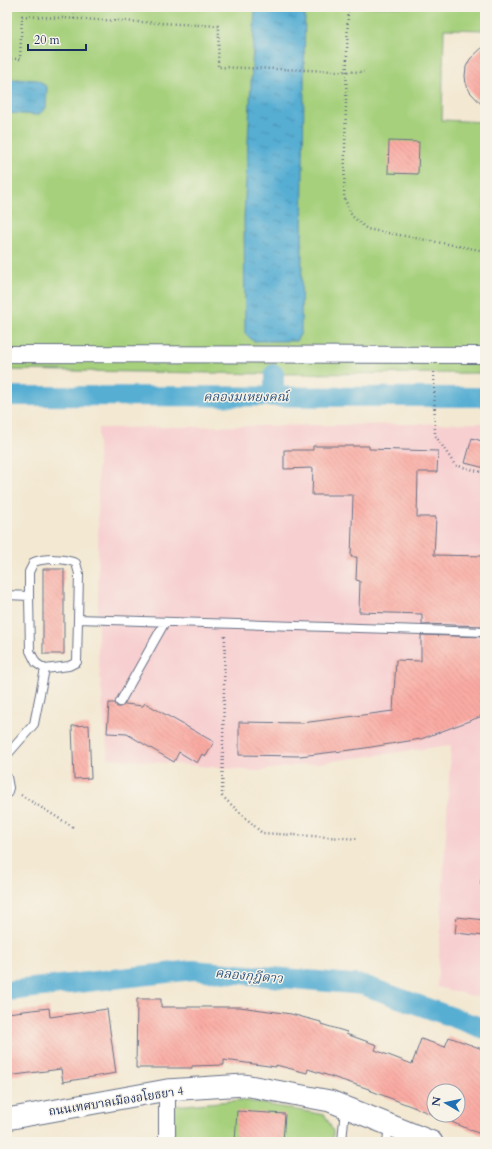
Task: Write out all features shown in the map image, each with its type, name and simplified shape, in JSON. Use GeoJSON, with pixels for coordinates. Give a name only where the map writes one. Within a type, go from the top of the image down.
{"type":"FeatureCollection","features":[{"type":"Feature","properties":{"kind":"street"},"geometry":{"type":"LineString","coordinates":[[7,354],[485,355]]}},
{"type":"Feature","properties":{"kind":"street","name":"ถนนเทศบาลเมืองอโยธยา 4"},"geometry":{"type":"LineString","coordinates":[[7,1119],[166,1090],[244,1086],[330,1101],[345,1107],[388,1133],[432,1142]]}},
{"type":"Feature","properties":{"kind":"street"},"geometry":{"type":"LineString","coordinates":[[166,1090],[167,1142]]}},
{"type":"Feature","properties":{"kind":"lane"},"geometry":{"type":"LineString","coordinates":[[41,559],[70,561],[76,563],[79,574],[77,662],[69,666],[45,669],[36,663],[30,651],[30,596],[29,572],[34,562],[41,559]]}},
{"type":"Feature","properties":{"kind":"lane"},"geometry":{"type":"LineString","coordinates":[[7,595],[30,596]]}},
{"type":"Feature","properties":{"kind":"lane"},"geometry":{"type":"LineString","coordinates":[[78,619],[485,632]]}},
{"type":"Feature","properties":{"kind":"lane"},"geometry":{"type":"LineString","coordinates":[[120,702],[165,622]]}},
{"type":"Feature","properties":{"kind":"lane"},"geometry":{"type":"LineString","coordinates":[[7,755],[34,724],[45,669]]}},
{"type":"Feature","properties":{"kind":"lane"},"geometry":{"type":"LineString","coordinates":[[7,777],[8,791]]}},
{"type":"Feature","properties":{"kind":"lane"},"geometry":{"type":"LineString","coordinates":[[342,1142],[345,1107]]}},
{"type":"Feature","properties":{"kind":"path"},"geometry":{"type":"LineString","coordinates":[[74,19],[76,7]]}},
{"type":"Feature","properties":{"kind":"path"},"geometry":{"type":"LineString","coordinates":[[348,7],[344,198],[352,216],[367,229],[485,250]]}},
{"type":"Feature","properties":{"kind":"path"},"geometry":{"type":"LineString","coordinates":[[7,59],[20,59],[22,16],[219,26],[218,67],[364,72]]}},
{"type":"Feature","properties":{"kind":"path"},"geometry":{"type":"LineString","coordinates":[[434,378],[436,435],[455,465],[485,473]]}},
{"type":"Feature","properties":{"kind":"path"},"geometry":{"type":"LineString","coordinates":[[225,624],[222,796],[262,833],[359,839]]}},
{"type":"Feature","properties":{"kind":"path"},"geometry":{"type":"LineString","coordinates":[[8,791],[73,827]]}},
{"type":"Feature","properties":{"kind":"shaded area"},"geometry":{"type":"Polygon","coordinates":[[[485,423],[485,999],[437,987],[451,745],[258,771],[108,758],[98,655],[98,428],[485,423]]]}},
{"type":"Feature","properties":{"kind":"green space"},"geometry":{"type":"Polygon","coordinates":[[[7,7],[485,7],[485,30],[444,29],[442,120],[485,122],[485,373],[274,374],[7,370],[7,7]]]}},
{"type":"Feature","properties":{"kind":"green space"},"geometry":{"type":"Polygon","coordinates":[[[242,1100],[325,1115],[333,1131],[333,1142],[173,1142],[173,1106],[242,1100]]]}},
{"type":"Feature","properties":{"kind":"water"},"geometry":{"type":"Polygon","coordinates":[[[255,7],[305,7],[301,333],[296,341],[253,341],[245,333],[244,217],[255,7]]]}},
{"type":"Feature","properties":{"kind":"water"},"geometry":{"type":"Polygon","coordinates":[[[7,77],[12,79],[38,80],[47,87],[46,108],[38,115],[7,113],[7,77]]]}},
{"type":"Feature","properties":{"kind":"building"},"geometry":{"type":"Polygon","coordinates":[[[485,45],[485,108],[470,92],[466,84],[465,76],[466,67],[470,59],[485,45]]]}},
{"type":"Feature","properties":{"kind":"building"},"geometry":{"type":"Polygon","coordinates":[[[389,141],[419,142],[418,174],[388,173],[389,141]]]}},
{"type":"Feature","properties":{"kind":"building"},"geometry":{"type":"Polygon","coordinates":[[[472,438],[485,442],[485,468],[465,463],[472,438]]]}},
{"type":"Feature","properties":{"kind":"building"},"geometry":{"type":"Polygon","coordinates":[[[313,446],[369,446],[369,449],[438,451],[437,472],[418,472],[417,517],[436,517],[434,555],[485,556],[485,626],[422,624],[422,614],[359,612],[360,581],[356,580],[357,557],[351,557],[353,495],[312,495],[313,468],[284,469],[284,450],[313,450],[313,446]]]}},
{"type":"Feature","properties":{"kind":"building"},"geometry":{"type":"Polygon","coordinates":[[[43,569],[64,569],[64,654],[43,654],[43,569]]]}},
{"type":"Feature","properties":{"kind":"building"},"geometry":{"type":"Polygon","coordinates":[[[421,635],[485,637],[485,715],[421,739],[359,749],[300,756],[239,755],[239,722],[302,723],[393,711],[396,660],[421,661],[421,635]]]}},
{"type":"Feature","properties":{"kind":"building"},"geometry":{"type":"Polygon","coordinates":[[[109,703],[115,703],[117,707],[120,707],[125,704],[143,706],[145,703],[214,742],[206,756],[202,754],[197,763],[179,752],[174,762],[127,734],[107,733],[109,703]]]}},
{"type":"Feature","properties":{"kind":"building"},"geometry":{"type":"Polygon","coordinates":[[[89,725],[91,778],[74,779],[72,726],[89,725]]]}},
{"type":"Feature","properties":{"kind":"building"},"geometry":{"type":"Polygon","coordinates":[[[457,917],[485,920],[485,936],[455,933],[457,917]]]}},
{"type":"Feature","properties":{"kind":"building"},"geometry":{"type":"Polygon","coordinates":[[[137,999],[161,999],[161,1007],[240,1007],[291,1014],[321,1022],[321,1024],[347,1032],[346,1034],[377,1045],[375,1050],[412,1064],[421,1039],[445,1047],[449,1037],[485,1050],[485,1136],[454,1123],[466,1123],[466,1083],[426,1083],[426,1112],[369,1089],[308,1069],[307,1073],[276,1065],[276,1067],[224,1060],[224,1065],[192,1066],[192,1068],[136,1068],[137,999]]]}},
{"type":"Feature","properties":{"kind":"building"},"geometry":{"type":"Polygon","coordinates":[[[49,1008],[50,1017],[107,1009],[116,1073],[63,1082],[61,1069],[7,1076],[7,1013],[49,1008]]]}},
{"type":"Feature","properties":{"kind":"building"},"geometry":{"type":"Polygon","coordinates":[[[237,1111],[285,1114],[283,1142],[235,1142],[237,1111]]]}},
{"type":"Feature","properties":{"kind":"waterway"},"geometry":{"type":"LineString","coordinates":[[274,374],[274,397]]}},
{"type":"Feature","properties":{"kind":"waterway","name":"คลองมเหยงคณ์"},"geometry":{"type":"LineString","coordinates":[[7,396],[485,397]]}},
{"type":"Feature","properties":{"kind":"waterway","name":"คลองกุฎีดาว"},"geometry":{"type":"LineString","coordinates":[[7,991],[193,970],[363,985],[485,1029]]}}]}
